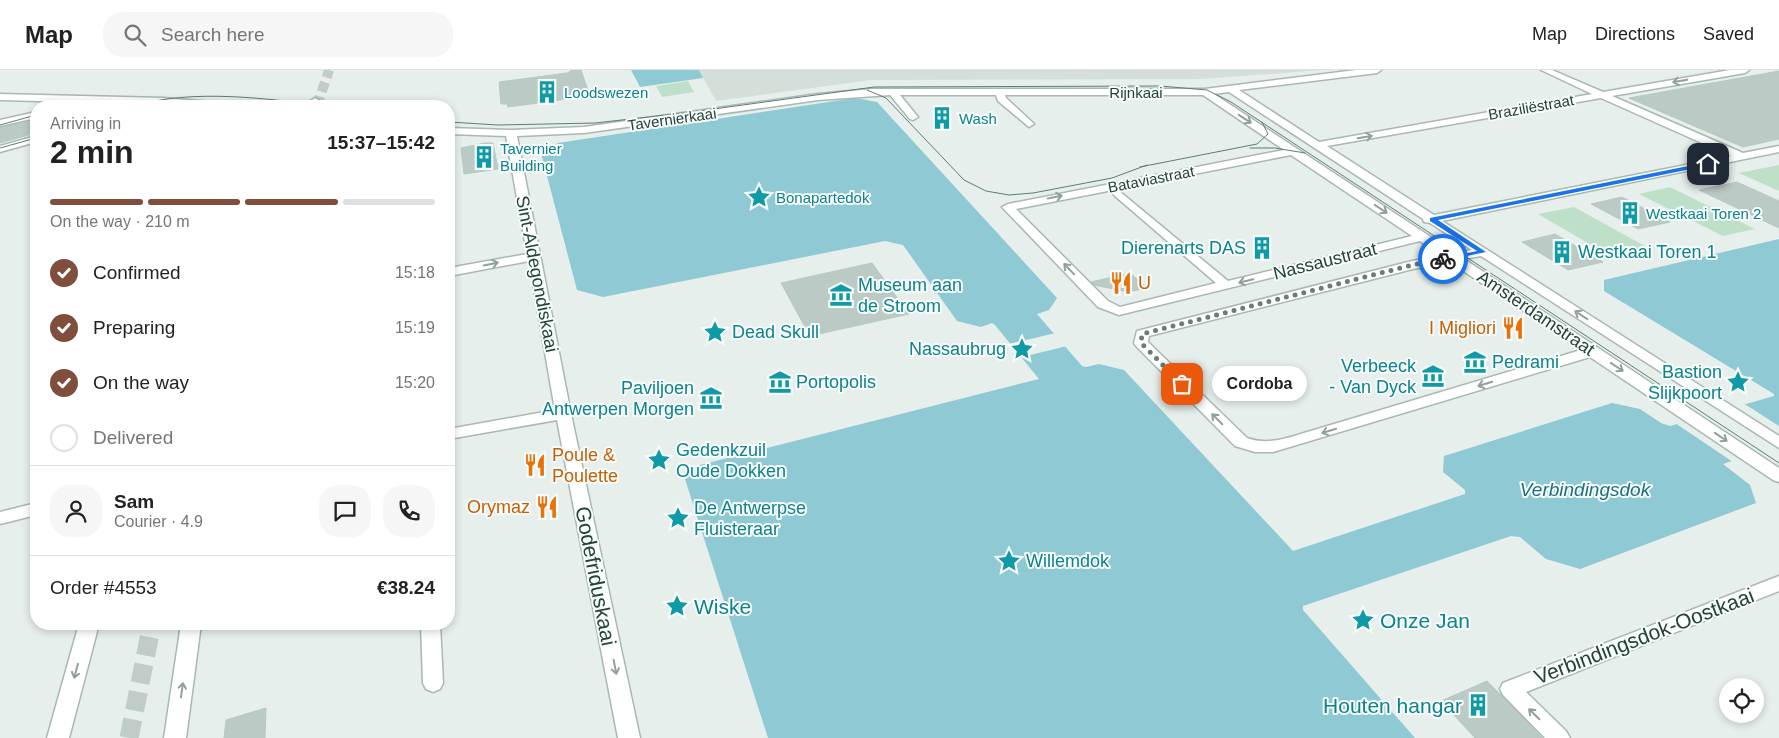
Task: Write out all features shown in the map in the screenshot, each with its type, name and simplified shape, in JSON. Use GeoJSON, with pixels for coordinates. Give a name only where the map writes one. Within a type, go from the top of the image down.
{"type":"FeatureCollection","features":[{"type":"Feature","properties":{"kind":"street","name":"Rijnkaai"},"geometry":{"type":"LineString","coordinates":[[895,92],[1205,92],[1377,70]]}},
{"type":"Feature","properties":{"kind":"street"},"geometry":{"type":"LineString","coordinates":[[1545,70],[1743,157]]}},
{"type":"Feature","properties":{"kind":"street","name":"Braziliëstraat"},"geometry":{"type":"LineString","coordinates":[[1317,145],[1745,70]]}},
{"type":"Feature","properties":{"kind":"street","name":"Amsterdamstraat"},"geometry":{"type":"LineString","coordinates":[[1232,90],[1779,443]]}},
{"type":"Feature","properties":{"kind":"street"},"geometry":{"type":"LineString","coordinates":[[895,92],[898,102],[913,117]]}},
{"type":"Feature","properties":{"kind":"street","name":"Tavernierkaai"},"geometry":{"type":"LineString","coordinates":[[455,132],[511,134],[605,128],[818,97],[895,92]]}},
{"type":"Feature","properties":{"kind":"street"},"geometry":{"type":"LineString","coordinates":[[1000,92],[1001,99],[1029,124]]}},
{"type":"Feature","properties":{"kind":"street","name":"Amsterdamstraat"},"geometry":{"type":"LineString","coordinates":[[1205,92],[1779,476]]}},
{"type":"Feature","properties":{"kind":"street"},"geometry":{"type":"LineString","coordinates":[[0,97],[90,100]]}},
{"type":"Feature","properties":{"kind":"street"},"geometry":{"type":"LineString","coordinates":[[0,123],[30,116]]}},
{"type":"Feature","properties":{"kind":"street","name":"Sint-Aldegondiskaai"},"geometry":{"type":"LineString","coordinates":[[511,134],[532,257],[563,414]]}},
{"type":"Feature","properties":{"kind":"street"},"geometry":{"type":"LineString","coordinates":[[0,149],[30,141]]}},
{"type":"Feature","properties":{"kind":"street"},"geometry":{"type":"LineString","coordinates":[[1405,225],[1779,149]]}},
{"type":"Feature","properties":{"kind":"street","name":"Bataviastraat"},"geometry":{"type":"LineString","coordinates":[[1103,304],[1008,207],[1294,151]]}},
{"type":"Feature","properties":{"kind":"street"},"geometry":{"type":"LineString","coordinates":[[1119,194],[1226,286]]}},
{"type":"Feature","properties":{"kind":"street","name":"Nassaustraat"},"geometry":{"type":"LineString","coordinates":[[1103,304],[1119,311],[1424,237]]}},
{"type":"Feature","properties":{"kind":"street","name":"Nassaustraat"},"geometry":{"type":"LineString","coordinates":[[1483,252],[1412,265],[1142,334],[1141,343],[1235,438],[1255,448],[1273,447],[1309,437],[1594,351]]}},
{"type":"Feature","properties":{"kind":"street"},"geometry":{"type":"LineString","coordinates":[[455,271],[532,257]]}},
{"type":"Feature","properties":{"kind":"street"},"geometry":{"type":"LineString","coordinates":[[455,433],[563,414]]}},
{"type":"Feature","properties":{"kind":"street","name":"Godefriduskaai"},"geometry":{"type":"LineString","coordinates":[[563,414],[629,738]]}},
{"type":"Feature","properties":{"kind":"street"},"geometry":{"type":"LineString","coordinates":[[5,514],[30,510]]}},
{"type":"Feature","properties":{"kind":"street","name":"Verbindingsdok-Oostkaai"},"geometry":{"type":"LineString","coordinates":[[1559,738],[1510,689],[1779,583]]}},
{"type":"Feature","properties":{"kind":"street"},"geometry":{"type":"LineString","coordinates":[[58,738],[87,630]]}},
{"type":"Feature","properties":{"kind":"street"},"geometry":{"type":"LineString","coordinates":[[175,738],[190,630]]}},
{"type":"Feature","properties":{"kind":"street"},"geometry":{"type":"LineString","coordinates":[[430,630],[433,683]]}},
{"type":"Feature","properties":{"kind":"shaded area"},"geometry":{"type":"Polygon","coordinates":[[[699,70],[1322,70],[1202,79],[871,80],[716,101],[699,70]]]}},
{"type":"Feature","properties":{"kind":"green space"},"geometry":{"type":"Polygon","coordinates":[[[688,81],[694,92],[662,97],[656,86],[688,81]]]}},
{"type":"Feature","properties":{"kind":"green space"},"geometry":{"type":"Polygon","coordinates":[[[1779,165],[1779,191],[1739,173],[1779,165]]]}},
{"type":"Feature","properties":{"kind":"green space"},"geometry":{"type":"Polygon","coordinates":[[[1670,187],[1755,229],[1723,236],[1639,194],[1670,187]]]}},
{"type":"Feature","properties":{"kind":"green space"},"geometry":{"type":"Polygon","coordinates":[[[1574,207],[1654,251],[1617,260],[1538,214],[1574,207]]]}},
{"type":"Feature","properties":{"kind":"water"},"geometry":{"type":"Polygon","coordinates":[[[631,70],[699,70],[703,78],[640,87],[631,70]]]}},
{"type":"Feature","properties":{"kind":"water","name":"Verbindingsdok"},"geometry":{"type":"Polygon","coordinates":[[[855,98],[877,102],[1057,298],[1049,310],[1037,314],[1082,366],[1099,364],[1124,370],[1293,551],[1465,494],[1465,490],[1443,472],[1444,456],[1612,403],[1640,409],[1661,423],[1670,426],[1774,396],[1774,394],[1604,291],[1604,280],[1779,239],[1779,445],[1723,464],[1750,485],[1756,503],[1580,569],[1546,559],[1520,537],[1511,536],[1303,606],[1303,610],[1415,738],[768,738],[685,479],[696,466],[1039,379],[995,325],[992,323],[981,327],[957,321],[903,245],[885,241],[603,297],[577,290],[541,153],[558,143],[855,98]]]}},
{"type":"Feature","properties":{"kind":"pier"},"geometry":{"type":"Polygon","coordinates":[[[1056,333],[1067,346],[1018,358],[1008,344],[1056,333]]]}},
{"type":"Feature","properties":{"kind":"pier"},"geometry":{"type":"Polygon","coordinates":[[[1743,403],[1779,426],[1779,447],[1733,462],[1675,423],[1743,403]]]}},
{"type":"Feature","properties":{"kind":"building","name":"Loodswezen"},"geometry":{"type":"Polygon","coordinates":[[[572,70],[581,70],[590,96],[508,107],[507,104],[501,104],[499,82],[567,73],[572,70]]]}},
{"type":"Feature","properties":{"kind":"building"},"geometry":{"type":"Polygon","coordinates":[[[1779,71],[1779,139],[1743,147],[1629,98],[1779,71]]]}},
{"type":"Feature","properties":{"kind":"building"},"geometry":{"type":"Polygon","coordinates":[[[30,121],[30,135],[0,143],[0,128],[30,121]]]}},
{"type":"Feature","properties":{"kind":"building","name":"Tavernier Building"},"geometry":{"type":"Polygon","coordinates":[[[493,143],[498,169],[464,174],[461,148],[493,143]]]}},
{"type":"Feature","properties":{"kind":"building"},"geometry":{"type":"Polygon","coordinates":[[[1737,182],[1779,201],[1779,228],[1699,190],[1737,182]]]}},
{"type":"Feature","properties":{"kind":"building","name":"Westkaai Toren 2"},"geometry":{"type":"Polygon","coordinates":[[[1622,197],[1670,222],[1638,229],[1591,204],[1622,197]]]}},
{"type":"Feature","properties":{"kind":"building","name":"Westkaai Toren 1"},"geometry":{"type":"Polygon","coordinates":[[[1555,234],[1603,262],[1568,270],[1522,242],[1555,234]]]}},
{"type":"Feature","properties":{"kind":"building","name":"Museum aan de Stroom"},"geometry":{"type":"Polygon","coordinates":[[[872,263],[909,314],[810,336],[781,283],[872,263]]]}},
{"type":"Feature","properties":{"kind":"building","name":"U"},"geometry":{"type":"Polygon","coordinates":[[[1130,273],[1147,288],[1128,292],[1094,285],[1091,282],[1130,273]]]}},
{"type":"Feature","properties":{"kind":"building","name":"Houten hangar"},"geometry":{"type":"Polygon","coordinates":[[[1487,681],[1542,738],[1475,738],[1441,701],[1487,681]]]}},
{"type":"Feature","properties":{"kind":"building"},"geometry":{"type":"Polygon","coordinates":[[[266,708],[265,738],[224,738],[226,720],[266,708]]]}},
{"type":"Feature","properties":{"kind":"tunnel"},"geometry":{"type":"LineString","coordinates":[[319,100],[329,70]]}},
{"type":"Feature","properties":{"kind":"tunnel"},"geometry":{"type":"LineString","coordinates":[[129,738],[151,630]]}},
{"type":"Feature","properties":{"kind":"tram line"},"geometry":{"type":"LineString","coordinates":[[455,122],[498,125],[595,123],[692,112],[874,87],[1160,86],[1207,90],[1231,102],[1262,123]]}},
{"type":"Feature","properties":{"kind":"tram line"},"geometry":{"type":"LineString","coordinates":[[867,90],[886,98],[964,180],[986,191],[1009,195],[1033,193],[1112,178],[1143,166]]}},
{"type":"Feature","properties":{"kind":"tram line"},"geometry":{"type":"LineString","coordinates":[[163,100],[206,96],[275,100]]}},
{"type":"Feature","properties":{"kind":"tram line"},"geometry":{"type":"LineString","coordinates":[[0,125],[30,117]]}},
{"type":"Feature","properties":{"kind":"tram line"},"geometry":{"type":"LineString","coordinates":[[1143,166],[1257,144],[1268,134],[1262,123]]}},
{"type":"Feature","properties":{"kind":"tram line"},"geometry":{"type":"LineString","coordinates":[[1262,123],[1779,463]]}},
{"type":"Feature","properties":{"kind":"tram line"},"geometry":{"type":"LineString","coordinates":[[0,148],[30,140]]}},
{"type":"Feature","properties":{"kind":"tram line"},"geometry":{"type":"LineString","coordinates":[[1250,148],[1275,148],[1305,153]]}},
{"type":"Feature","properties":{"kind":"way so far"},"geometry":{"type":"LineString","coordinates":[[1182,384],[1141,343],[1142,334],[1412,265],[1443,259]]}},
{"type":"Feature","properties":{"kind":"place","name":"Loodswezen"},"geometry":{"type":"Point","coordinates":[547,92]}},
{"type":"Feature","properties":{"kind":"place","name":"Wash"},"geometry":{"type":"Point","coordinates":[942,118]}},
{"type":"Feature","properties":{"kind":"place","name":"Tavernier Building"},"geometry":{"type":"Point","coordinates":[484,157]}},
{"type":"Feature","properties":{"kind":"place","name":"Bonapartedok"},"geometry":{"type":"Point","coordinates":[759,197]}},
{"type":"Feature","properties":{"kind":"place","name":"Westkaai Toren 2"},"geometry":{"type":"Point","coordinates":[1630,213]}},
{"type":"Feature","properties":{"kind":"place","name":"Dierenarts DAS"},"geometry":{"type":"Point","coordinates":[1262,248]}},
{"type":"Feature","properties":{"kind":"place","name":"Westkaai Toren 1"},"geometry":{"type":"Point","coordinates":[1562,252]}},
{"type":"Feature","properties":{"kind":"place","name":"U"},"geometry":{"type":"Point","coordinates":[1121,283]}},
{"type":"Feature","properties":{"kind":"place","name":"Museum aan de Stroom"},"geometry":{"type":"Point","coordinates":[841,295]}},
{"type":"Feature","properties":{"kind":"place","name":"I Migliori"},"geometry":{"type":"Point","coordinates":[1513,328]}},
{"type":"Feature","properties":{"kind":"place","name":"Dead Skull"},"geometry":{"type":"Point","coordinates":[715,332]}},
{"type":"Feature","properties":{"kind":"place","name":"Nassaubrug"},"geometry":{"type":"Point","coordinates":[1022,349]}},
{"type":"Feature","properties":{"kind":"place","name":"Pedrami"},"geometry":{"type":"Point","coordinates":[1475,362]}},
{"type":"Feature","properties":{"kind":"place","name":"Verbeeck - Van Dyck"},"geometry":{"type":"Point","coordinates":[1433,376]}},
{"type":"Feature","properties":{"kind":"place","name":"Portopolis"},"geometry":{"type":"Point","coordinates":[780,382]}},
{"type":"Feature","properties":{"kind":"place","name":"Bastion Slijkpoort"},"geometry":{"type":"Point","coordinates":[1738,382]}},
{"type":"Feature","properties":{"kind":"place","name":"Cordoba"},"geometry":{"type":"Point","coordinates":[1182,384]}},
{"type":"Feature","properties":{"kind":"place","name":"Paviljoen Antwerpen Morgen"},"geometry":{"type":"Point","coordinates":[711,398]}},
{"type":"Feature","properties":{"kind":"place","name":"Gedenkzuil Oude Dokken"},"geometry":{"type":"Point","coordinates":[659,460]}},
{"type":"Feature","properties":{"kind":"place","name":"Poule & Poulette"},"geometry":{"type":"Point","coordinates":[535,465]}},
{"type":"Feature","properties":{"kind":"place","name":"Orymaz"},"geometry":{"type":"Point","coordinates":[547,507]}},
{"type":"Feature","properties":{"kind":"place","name":"De Antwerpse Fluisteraar"},"geometry":{"type":"Point","coordinates":[678,518]}},
{"type":"Feature","properties":{"kind":"place","name":"Willemdok"},"geometry":{"type":"Point","coordinates":[1009,561]}},
{"type":"Feature","properties":{"kind":"place","name":"Wiske"},"geometry":{"type":"Point","coordinates":[677,606]}},
{"type":"Feature","properties":{"kind":"place","name":"Onze Jan"},"geometry":{"type":"Point","coordinates":[1363,620]}},
{"type":"Feature","properties":{"kind":"place","name":"Houten hangar"},"geometry":{"type":"Point","coordinates":[1478,705]}},
{"type":"Feature","properties":{"kind":"route"},"geometry":{"type":"LineString","coordinates":[[1443,259],[1483,252],[1432,220],[1708,164]]}}]}
